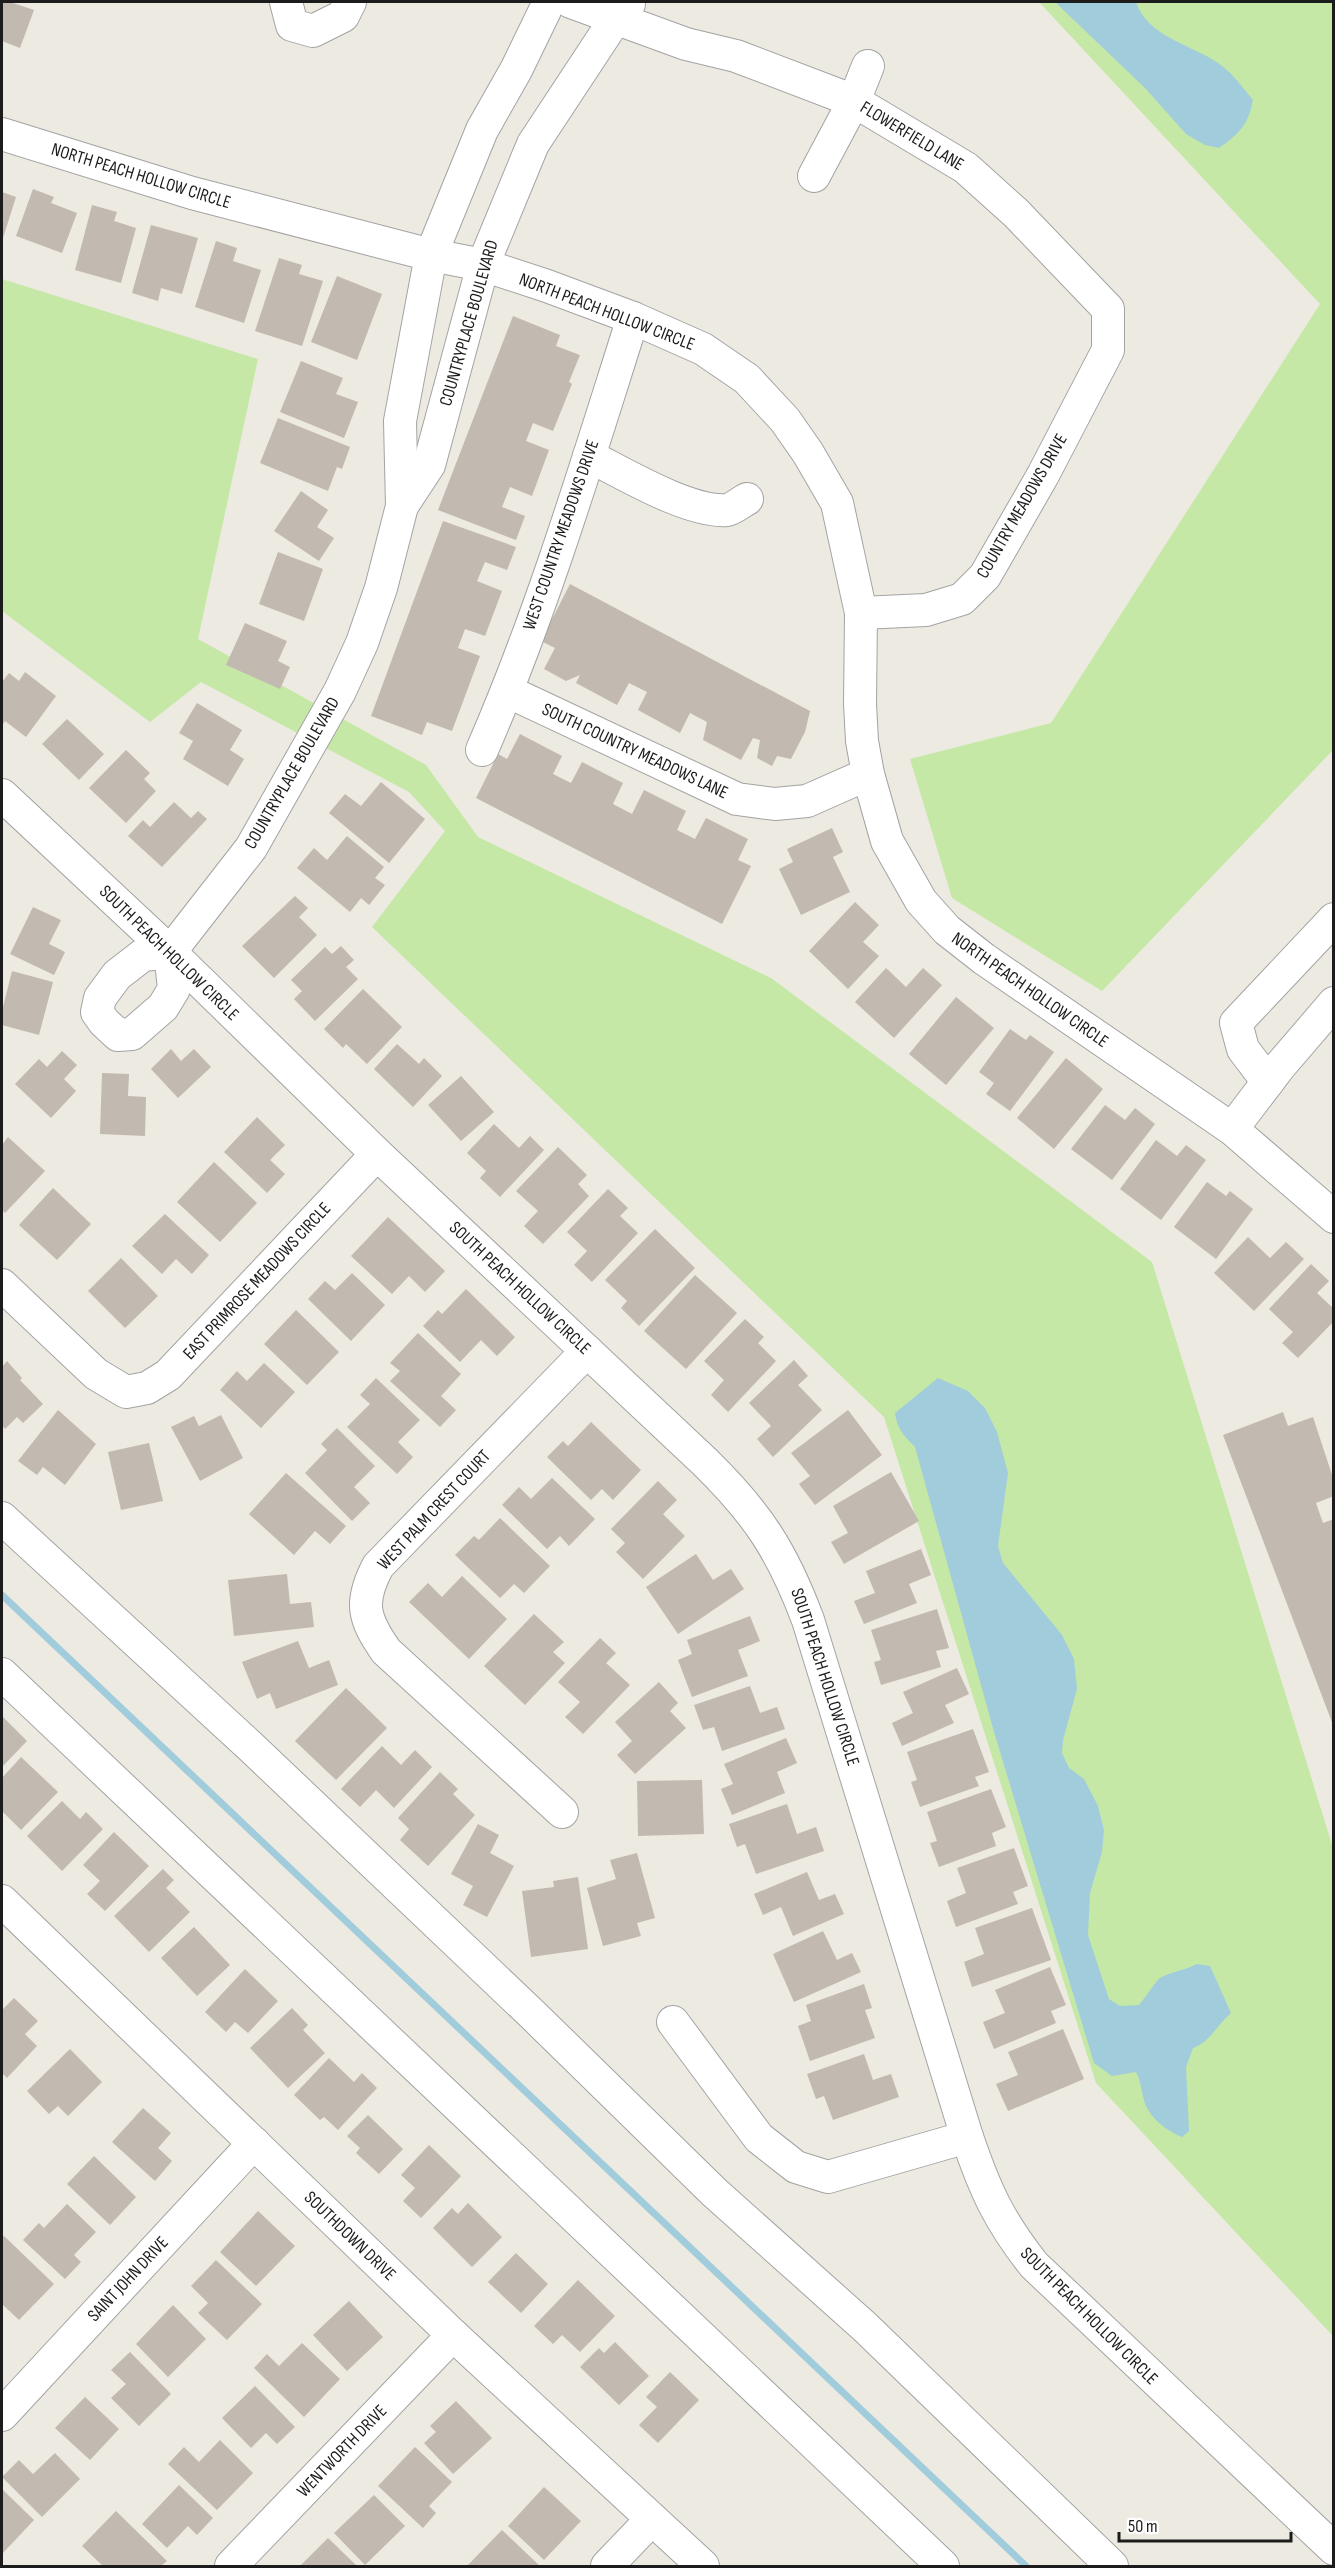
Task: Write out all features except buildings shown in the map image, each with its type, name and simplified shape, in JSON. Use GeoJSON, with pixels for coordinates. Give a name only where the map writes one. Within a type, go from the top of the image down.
{"type":"FeatureCollection","features":[{"type":"Feature","properties":{"kind":"street"},"geometry":{"type":"LineString","coordinates":[[286,2],[292,25],[312,31],[343,16],[350,2]]}},
{"type":"Feature","properties":{"kind":"street","name":"COUNTRYPLACE BOULEVARD"},"geometry":{"type":"LineString","coordinates":[[170,952],[251,848],[340,691],[362,644],[381,588],[402,506],[400,422],[431,255],[482,130],[516,70],[549,2]]}},
{"type":"Feature","properties":{"kind":"street","name":"FLOWERFIELD LANE"},"geometry":{"type":"LineString","coordinates":[[571,2],[624,10],[699,47],[736,56],[854,101],[966,168],[1016,213],[1108,309],[1108,350]]}},
{"type":"Feature","properties":{"kind":"street","name":"COUNTRYPLACE BOULEVARD"},"geometry":{"type":"LineString","coordinates":[[402,506],[429,465],[483,265],[533,144],[624,10]]}},
{"type":"Feature","properties":{"kind":"street"},"geometry":{"type":"LineString","coordinates":[[814,176],[854,101],[868,66]]}},
{"type":"Feature","properties":{"kind":"street","name":"NORTH PEACH HOLLOW CIRCLE"},"geometry":{"type":"LineString","coordinates":[[2,134],[192,193],[431,255],[483,265],[547,286],[633,318],[703,349],[747,379],[785,420],[808,453],[837,503],[861,614],[860,704],[862,741],[868,774],[887,841],[921,901],[947,930],[1072,1021],[1232,1129],[1334,1217]]}},
{"type":"Feature","properties":{"kind":"street","name":"WEST COUNTRY MEADOWS DRIVE"},"geometry":{"type":"LineString","coordinates":[[482,750],[507,691],[589,456],[633,318]]}},
{"type":"Feature","properties":{"kind":"street","name":"COUNTRY MEADOWS DRIVE"},"geometry":{"type":"LineString","coordinates":[[861,614],[926,610],[962,599],[985,576],[1108,350]]}},
{"type":"Feature","properties":{"kind":"street"},"geometry":{"type":"LineString","coordinates":[[589,456],[656,489],[699,506],[728,510],[747,499]]}},
{"type":"Feature","properties":{"kind":"street","name":"SOUTH COUNTRY MEADOWS LANE"},"geometry":{"type":"LineString","coordinates":[[507,691],[737,799],[775,804],[807,801],[868,774]]}},
{"type":"Feature","properties":{"kind":"street","name":"SOUTH PEACH HOLLOW CIRCLE"},"geometry":{"type":"LineString","coordinates":[[2,795],[170,952],[377,1154],[734,1490],[762,1524],[795,1585],[821,1659],[967,2137],[992,2203],[1010,2235],[1034,2265],[1334,2549]]}},
{"type":"Feature","properties":{"kind":"street"},"geometry":{"type":"LineString","coordinates":[[1268,1082],[1243,1048],[1236,1023],[1334,919]]}},
{"type":"Feature","properties":{"kind":"street"},"geometry":{"type":"LineString","coordinates":[[1232,1129],[1334,1003]]}},
{"type":"Feature","properties":{"kind":"street","name":"EAST PRIMROSE MEADOWS CIRCLE"},"geometry":{"type":"LineString","coordinates":[[2,1285],[96,1374],[126,1392],[147,1388],[168,1375],[377,1154]]}},
{"type":"Feature","properties":{"kind":"street","name":"WEST PALM CREST COURT"},"geometry":{"type":"LineString","coordinates":[[562,1812],[474,1734],[386,1651],[373,1632],[366,1613],[367,1587],[378,1566],[587,1351]]}},
{"type":"Feature","properties":{"kind":"street"},"geometry":{"type":"LineString","coordinates":[[2,1518],[396,1884],[714,2192],[865,2327],[1112,2566]]}},
{"type":"Feature","properties":{"kind":"street"},"geometry":{"type":"LineString","coordinates":[[2,1674],[943,2566]]}},
{"type":"Feature","properties":{"kind":"street","name":"SOUTHDOWN DRIVE"},"geometry":{"type":"LineString","coordinates":[[2,1901],[453,2335],[703,2566]]}},
{"type":"Feature","properties":{"kind":"street"},"geometry":{"type":"LineString","coordinates":[[673,2022],[759,2138],[796,2167],[828,2177],[967,2137]]}},
{"type":"Feature","properties":{"kind":"street","name":"SAINT JOHN DRIVE"},"geometry":{"type":"LineString","coordinates":[[2,2415],[254,2143]]}},
{"type":"Feature","properties":{"kind":"street","name":"WENTWORTH DRIVE"},"geometry":{"type":"LineString","coordinates":[[231,2566],[453,2335]]}},
{"type":"Feature","properties":{"kind":"street"},"geometry":{"type":"LineString","coordinates":[[607,2566],[652,2519]]}},
{"type":"Feature","properties":{"kind":"green space"},"geometry":{"type":"Polygon","coordinates":[[[1039,2],[1333,2],[1333,750],[1102,991],[952,898],[910,759],[1051,723],[1320,304],[1039,2]]]}},
{"type":"Feature","properties":{"kind":"green space"},"geometry":{"type":"Polygon","coordinates":[[[2,279],[258,359],[198,639],[426,765],[478,837],[771,978],[1152,1262],[1333,1848],[1333,2336],[1096,2083],[884,1417],[372,927],[445,831],[409,792],[201,682],[150,722],[2,611],[2,279]]]}},
{"type":"Feature","properties":{"kind":"water"},"geometry":{"type":"Polygon","coordinates":[[[1055,2],[1136,2],[1150,24],[1160,32],[1207,56],[1237,80],[1253,100],[1246,122],[1232,138],[1219,148],[1205,145],[1186,134],[1145,88],[1055,2]]]}},
{"type":"Feature","properties":{"kind":"water"},"geometry":{"type":"Polygon","coordinates":[[[938,1378],[968,1391],[985,1408],[997,1432],[1008,1473],[998,1546],[1003,1563],[1062,1635],[1074,1659],[1077,1689],[1063,1740],[1062,1753],[1069,1768],[1084,1779],[1098,1806],[1104,1830],[1102,1852],[1090,1893],[1088,1935],[1109,1999],[1120,2006],[1139,2005],[1160,1978],[1197,1964],[1210,1966],[1231,2013],[1209,2037],[1193,2048],[1186,2067],[1189,2131],[1182,2137],[1164,2127],[1154,2118],[1146,2106],[1136,2072],[1112,2076],[1094,2063],[994,1732],[915,1447],[897,1424],[895,1413],[938,1378]]]}},
{"type":"Feature","properties":{"kind":"waterway"},"geometry":{"type":"LineString","coordinates":[[2,1595],[1026,2566]]}}]}
